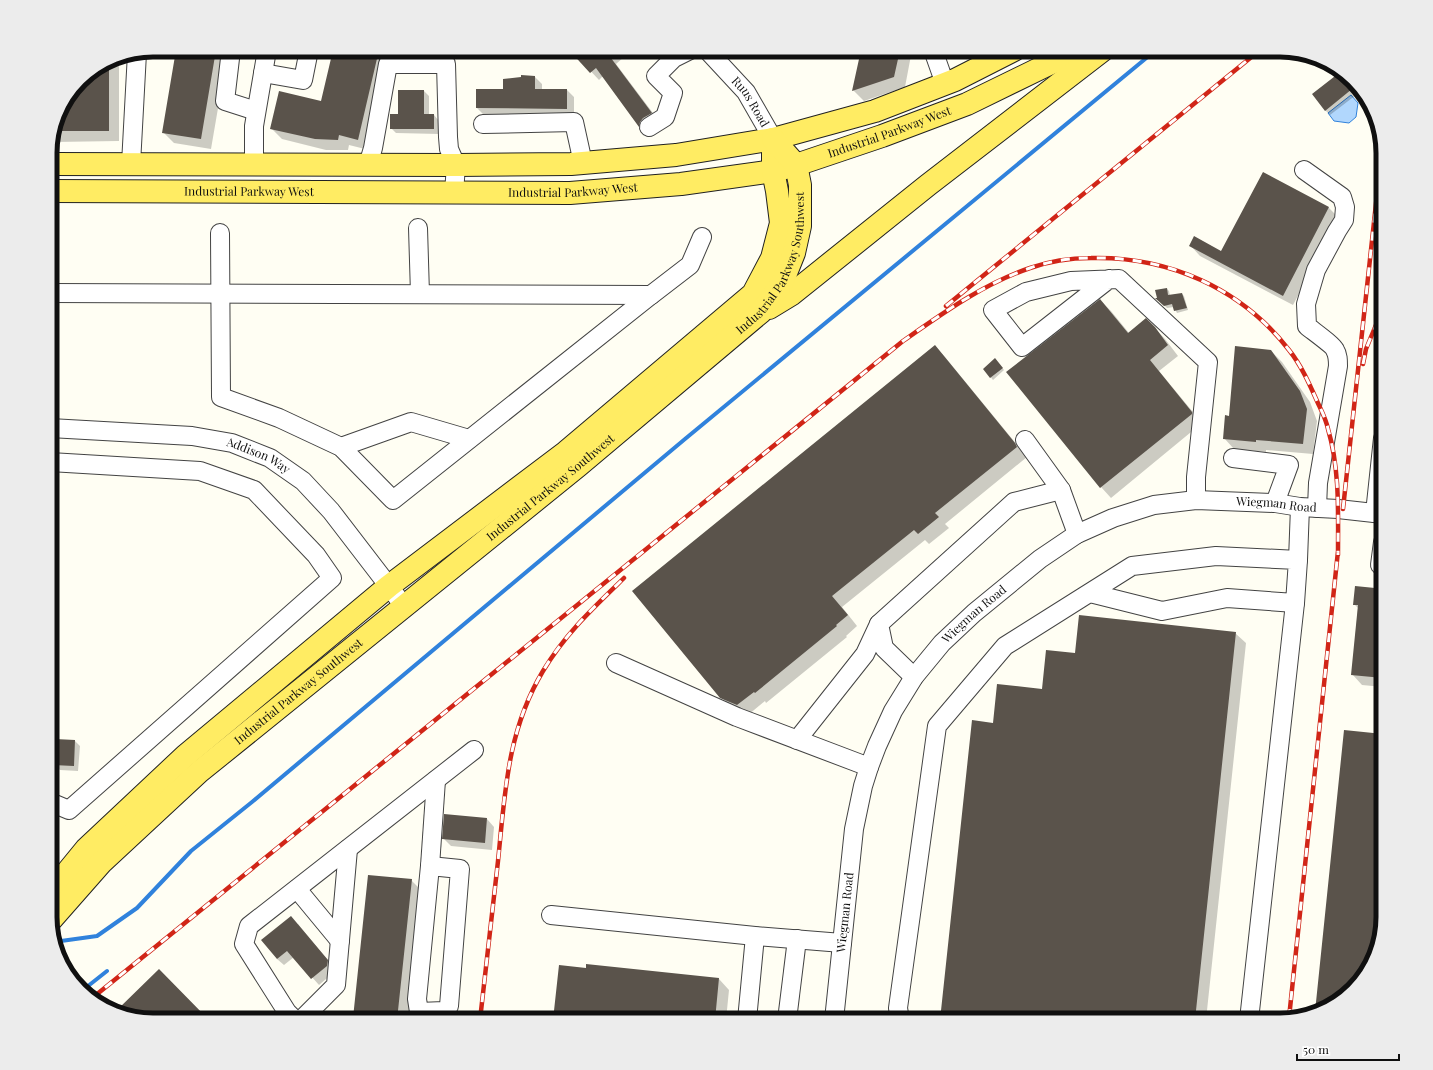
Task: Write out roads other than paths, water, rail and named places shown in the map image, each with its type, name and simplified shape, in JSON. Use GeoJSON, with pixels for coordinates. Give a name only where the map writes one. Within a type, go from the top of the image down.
{"type":"FeatureCollection","features":[{"type":"Feature","properties":{"kind":"main road","name":"Industrial Parkway West"},"geometry":{"type":"LineString","coordinates":[[57,164],[456,165],[584,163],[676,155],[773,139],[874,112],[944,84],[1000,57]]}},
{"type":"Feature","properties":{"kind":"main road","name":"Industrial Parkway West"},"geometry":{"type":"LineString","coordinates":[[57,191],[319,191],[570,194],[681,184],[773,171],[796,165],[882,136],[967,104],[1053,62],[1060,57]]}},
{"type":"Feature","properties":{"kind":"main road"},"geometry":{"type":"LineString","coordinates":[[761,312],[792,294],[928,185],[1094,57]]}},
{"type":"Feature","properties":{"kind":"main road","name":"Industrial Parkway Southwest"},"geometry":{"type":"LineString","coordinates":[[57,887],[578,466],[761,312],[782,283],[794,253],[800,226],[800,184],[796,165],[773,139]]}},
{"type":"Feature","properties":{"kind":"main road","name":"Industrial Parkway Southwest"},"geometry":{"type":"LineString","coordinates":[[57,911],[94,856],[185,756],[389,586],[566,452],[753,294],[772,258],[781,223],[773,171],[773,139]]}},
{"type":"Feature","properties":{"kind":"street"},"geometry":{"type":"LineString","coordinates":[[230,57],[225,101],[256,111]]}},
{"type":"Feature","properties":{"kind":"street"},"geometry":{"type":"LineString","coordinates":[[254,164],[254,126],[266,57]]}},
{"type":"Feature","properties":{"kind":"street"},"geometry":{"type":"LineString","coordinates":[[263,73],[303,80],[308,57]]}},
{"type":"Feature","properties":{"kind":"street"},"geometry":{"type":"LineString","coordinates":[[648,127],[665,117],[673,93],[656,76],[676,57]]}},
{"type":"Feature","properties":{"kind":"street","name":"Ruus Road"},"geometry":{"type":"LineString","coordinates":[[714,57],[746,92],[773,139]]}},
{"type":"Feature","properties":{"kind":"street"},"geometry":{"type":"LineString","coordinates":[[935,57],[944,84]]}},
{"type":"Feature","properties":{"kind":"street"},"geometry":{"type":"LineString","coordinates":[[131,164],[137,59]]}},
{"type":"Feature","properties":{"kind":"street"},"geometry":{"type":"LineString","coordinates":[[368,165],[373,148],[388,64],[446,64],[449,149],[456,165],[454,193]]}},
{"type":"Feature","properties":{"kind":"street"},"geometry":{"type":"LineString","coordinates":[[483,124],[574,122],[584,163]]}},
{"type":"Feature","properties":{"kind":"street"},"geometry":{"type":"LineString","coordinates":[[1250,1013],[1295,603],[1298,560],[1309,507],[1318,483],[1338,366],[1338,356],[1335,348],[1307,326],[1306,304],[1316,270],[1336,231],[1344,220],[1345,207],[1342,197],[1304,170]]}},
{"type":"Feature","properties":{"kind":"street"},"geometry":{"type":"LineString","coordinates":[[418,228],[420,294]]}},
{"type":"Feature","properties":{"kind":"street"},"geometry":{"type":"LineString","coordinates":[[220,234],[221,397],[279,418],[341,447],[392,500],[690,265],[702,237]]}},
{"type":"Feature","properties":{"kind":"street"},"geometry":{"type":"LineString","coordinates":[[1109,280],[1022,347],[993,310],[1026,292],[1071,280],[1119,279],[1208,362],[1196,476],[1196,500]]}},
{"type":"Feature","properties":{"kind":"street"},"geometry":{"type":"LineString","coordinates":[[57,293],[651,295]]}},
{"type":"Feature","properties":{"kind":"street"},"geometry":{"type":"LineString","coordinates":[[341,447],[411,422],[469,439]]}},
{"type":"Feature","properties":{"kind":"street","name":"Addison Way"},"geometry":{"type":"LineString","coordinates":[[57,428],[192,436],[232,443],[270,458],[303,481],[331,510],[404,606]]}},
{"type":"Feature","properties":{"kind":"street"},"geometry":{"type":"LineString","coordinates":[[1025,440],[1061,490],[1077,534]]}},
{"type":"Feature","properties":{"kind":"street"},"geometry":{"type":"LineString","coordinates":[[1233,458],[1289,465],[1275,503]]}},
{"type":"Feature","properties":{"kind":"street"},"geometry":{"type":"LineString","coordinates":[[57,462],[200,471],[254,490],[316,555],[332,578],[69,810],[57,805]]}},
{"type":"Feature","properties":{"kind":"street"},"geometry":{"type":"LineString","coordinates":[[797,740],[865,654],[879,624],[1014,502],[1061,490]]}},
{"type":"Feature","properties":{"kind":"street","name":"Wiegman Road"},"geometry":{"type":"LineString","coordinates":[[835,1013],[854,829],[863,786],[869,767],[893,711],[914,677],[942,643],[974,613],[1040,559],[1077,534],[1113,518],[1154,505],[1196,500],[1275,503],[1309,507],[1338,508],[1376,514]]}},
{"type":"Feature","properties":{"kind":"street"},"geometry":{"type":"LineString","coordinates":[[899,1013],[898,1008],[937,726],[1005,646],[1132,566],[1216,556],[1298,560]]}},
{"type":"Feature","properties":{"kind":"street"},"geometry":{"type":"LineString","coordinates":[[1090,592],[1162,611],[1227,598],[1295,603]]}},
{"type":"Feature","properties":{"kind":"street"},"geometry":{"type":"LineString","coordinates":[[879,624],[884,648],[914,677]]}},
{"type":"Feature","properties":{"kind":"street"},"geometry":{"type":"LineString","coordinates":[[616,663],[737,717],[869,767]]}},
{"type":"Feature","properties":{"kind":"street"},"geometry":{"type":"LineString","coordinates":[[288,1013],[244,944],[249,926],[474,750]]}},
{"type":"Feature","properties":{"kind":"street"},"geometry":{"type":"LineString","coordinates":[[419,1013],[417,999],[430,866],[436,780]]}},
{"type":"Feature","properties":{"kind":"street"},"geometry":{"type":"LineString","coordinates":[[308,1013],[336,985],[348,849]]}},
{"type":"Feature","properties":{"kind":"street"},"geometry":{"type":"LineString","coordinates":[[430,866],[460,869],[449,1006],[444,1011],[434,1013]]}},
{"type":"Feature","properties":{"kind":"street"},"geometry":{"type":"LineString","coordinates":[[297,889],[340,941]]}},
{"type":"Feature","properties":{"kind":"street"},"geometry":{"type":"LineString","coordinates":[[551,915],[755,936],[842,943]]}},
{"type":"Feature","properties":{"kind":"street"},"geometry":{"type":"LineString","coordinates":[[748,1013],[755,936]]}},
{"type":"Feature","properties":{"kind":"street"},"geometry":{"type":"LineString","coordinates":[[788,1013],[797,939]]}},
{"type":"Feature","properties":{"kind":"water"},"geometry":{"type":"Polygon","coordinates":[[[1351,95],[1358,103],[1356,117],[1349,123],[1334,121],[1328,113],[1351,95]]]}},
{"type":"Feature","properties":{"kind":"waterway"},"geometry":{"type":"LineString","coordinates":[[60,940],[97,936],[137,908],[191,851],[252,802],[685,439],[1148,57]]}},
{"type":"Feature","properties":{"kind":"waterway"},"geometry":{"type":"LineString","coordinates":[[87,987],[107,971]]}},
{"type":"Feature","properties":{"kind":"railway"},"geometry":{"type":"LineString","coordinates":[[946,306],[1251,57]]}},
{"type":"Feature","properties":{"kind":"railway"},"geometry":{"type":"LineString","coordinates":[[1343,509],[1376,204]]}},
{"type":"Feature","properties":{"kind":"railway"},"geometry":{"type":"LineString","coordinates":[[96,995],[903,341],[964,300],[996,282],[1030,268],[1068,259],[1083,258],[1120,259],[1148,263],[1175,270],[1201,280],[1226,293],[1249,309],[1270,328],[1289,350],[1301,368],[1325,418],[1335,460],[1338,507],[1338,555]]}},
{"type":"Feature","properties":{"kind":"railway"},"geometry":{"type":"LineString","coordinates":[[1363,364],[1366,349],[1376,325]]}},
{"type":"Feature","properties":{"kind":"railway"},"geometry":{"type":"LineString","coordinates":[[1290,1013],[1338,551]]}},
{"type":"Feature","properties":{"kind":"railway"},"geometry":{"type":"LineString","coordinates":[[481,1013],[506,787],[515,740],[522,716],[543,671],[561,645],[580,622],[624,578]]}}]}
